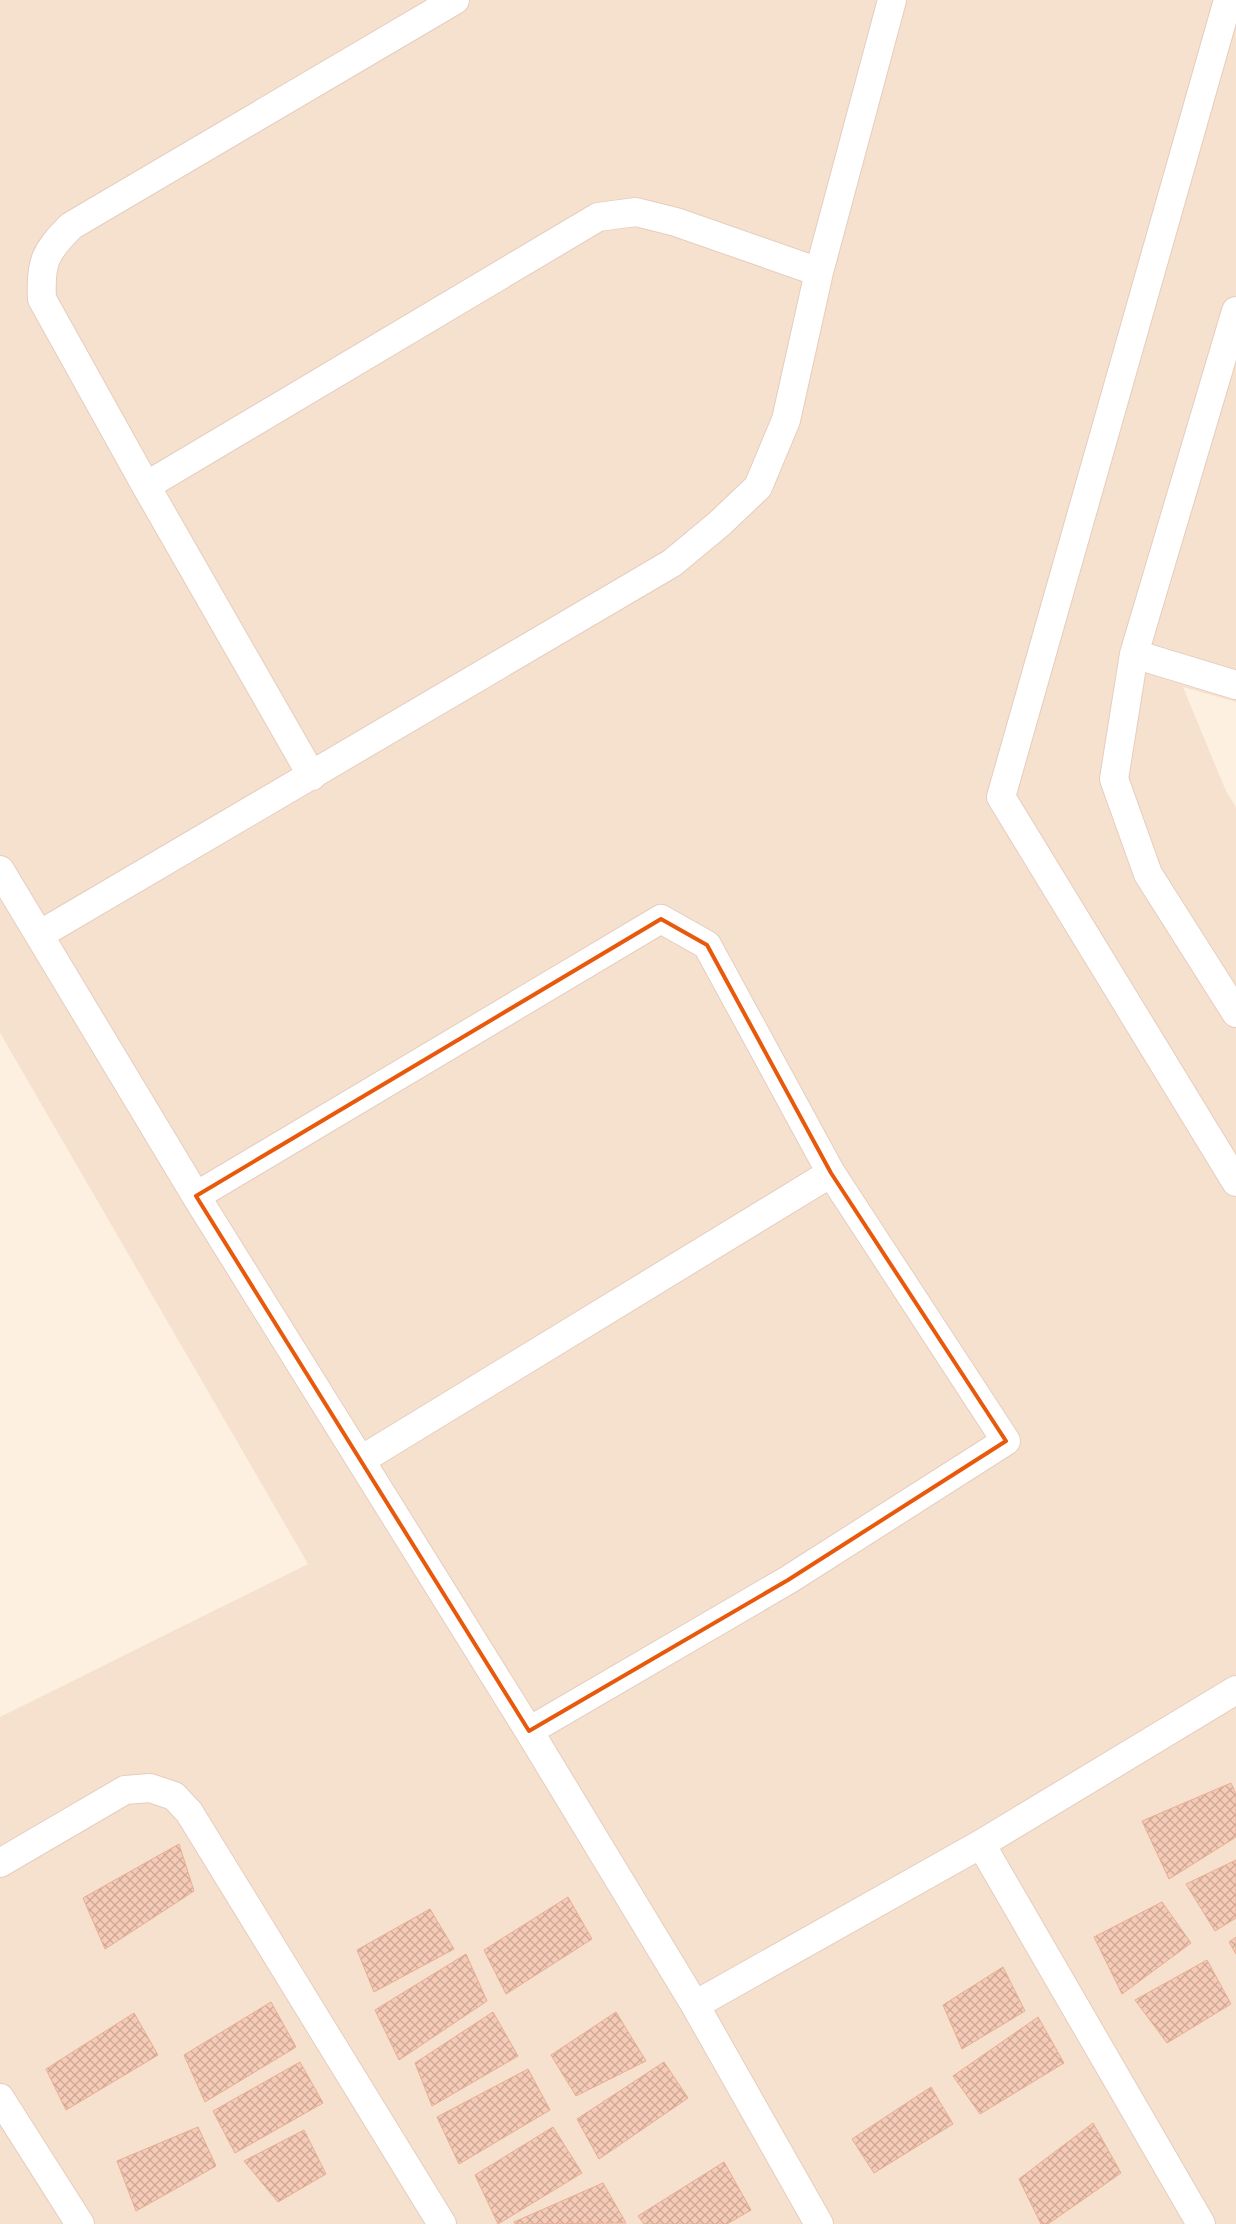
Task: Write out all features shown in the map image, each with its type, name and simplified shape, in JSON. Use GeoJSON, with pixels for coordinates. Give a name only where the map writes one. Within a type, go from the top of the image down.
{"type":"FeatureCollection","features":[{"type":"Feature","properties":{"kind":"street"},"geometry":{"type":"LineString","coordinates":[[312,776],[146,486],[42,299],[41,273],[51,246],[71,226],[455,0]]}},
{"type":"Feature","properties":{"kind":"street"},"geometry":{"type":"LineString","coordinates":[[39,935],[672,563],[719,524],[758,487],[786,420],[819,272],[892,0]]}},
{"type":"Feature","properties":{"kind":"street"},"geometry":{"type":"LineString","coordinates":[[1228,0],[1001,797],[1236,1182]]}},
{"type":"Feature","properties":{"kind":"street"},"geometry":{"type":"LineString","coordinates":[[146,486],[598,217],[636,212],[676,222],[819,272]]}},
{"type":"Feature","properties":{"kind":"street"},"geometry":{"type":"LineString","coordinates":[[1236,311],[1134,654],[1114,779],[1148,874],[1236,1013]]}},
{"type":"Feature","properties":{"kind":"street"},"geometry":{"type":"LineString","coordinates":[[1134,654],[1236,685]]}},
{"type":"Feature","properties":{"kind":"street"},"geometry":{"type":"LineString","coordinates":[[0,870],[196,1196],[529,1731],[695,2005],[819,2224]]}},
{"type":"Feature","properties":{"kind":"street"},"geometry":{"type":"LineString","coordinates":[[196,1196],[661,920],[707,945],[831,1173],[1006,1441],[788,1580],[529,1731]]}},
{"type":"Feature","properties":{"kind":"street"},"geometry":{"type":"LineString","coordinates":[[361,1460],[831,1173]]}},
{"type":"Feature","properties":{"kind":"street"},"geometry":{"type":"LineString","coordinates":[[695,2005],[1233,1700]]}},
{"type":"Feature","properties":{"kind":"street"},"geometry":{"type":"LineString","coordinates":[[0,1863],[125,1790],[150,1788],[174,1796],[189,1812],[442,2224]]}},
{"type":"Feature","properties":{"kind":"street"},"geometry":{"type":"LineString","coordinates":[[982,1844],[1201,2224]]}},
{"type":"Feature","properties":{"kind":"street"},"geometry":{"type":"LineString","coordinates":[[0,2098],[80,2224]]}},
{"type":"Feature","properties":{"kind":"highlighted area"},"geometry":{"type":"Polygon","coordinates":[[[661,919],[707,945],[831,1173],[1006,1441],[788,1580],[529,1731],[196,1196],[661,919]]]}},
{"type":"Feature","properties":{"kind":"shaded area"},"geometry":{"type":"Polygon","coordinates":[[[0,0],[1236,0],[1236,702],[1183,687],[1226,791],[1236,807],[1236,2224],[0,2224],[0,1717],[308,1564],[0,1033],[0,0]]]}},
{"type":"Feature","properties":{"kind":"building"},"geometry":{"type":"Polygon","coordinates":[[[1231,1783],[1236,1794],[1236,1837],[1169,1879],[1142,1821],[1231,1783]]]}},
{"type":"Feature","properties":{"kind":"building"},"geometry":{"type":"Polygon","coordinates":[[[179,1844],[194,1891],[105,1949],[83,1898],[179,1844]]]}},
{"type":"Feature","properties":{"kind":"building"},"geometry":{"type":"Polygon","coordinates":[[[1236,1860],[1236,1918],[1215,1931],[1186,1884],[1236,1860]]]}},
{"type":"Feature","properties":{"kind":"building"},"geometry":{"type":"Polygon","coordinates":[[[568,1897],[592,1939],[506,1994],[484,1950],[568,1897]]]}},
{"type":"Feature","properties":{"kind":"building"},"geometry":{"type":"Polygon","coordinates":[[[1162,1902],[1191,1943],[1122,1994],[1094,1937],[1162,1902]]]}},
{"type":"Feature","properties":{"kind":"building"},"geometry":{"type":"Polygon","coordinates":[[[430,1909],[454,1949],[374,1992],[357,1950],[430,1909]]]}},
{"type":"Feature","properties":{"kind":"building"},"geometry":{"type":"Polygon","coordinates":[[[1236,1937],[1236,1954],[1229,1942],[1236,1937]]]}},
{"type":"Feature","properties":{"kind":"building"},"geometry":{"type":"Polygon","coordinates":[[[466,1954],[487,2001],[399,2060],[375,2010],[466,1954]]]}},
{"type":"Feature","properties":{"kind":"building"},"geometry":{"type":"Polygon","coordinates":[[[1207,1960],[1231,2004],[1167,2043],[1135,2000],[1207,1960]]]}},
{"type":"Feature","properties":{"kind":"building"},"geometry":{"type":"Polygon","coordinates":[[[1003,1967],[1025,2011],[962,2049],[943,2005],[1003,1967]]]}},
{"type":"Feature","properties":{"kind":"building"},"geometry":{"type":"Polygon","coordinates":[[[271,2002],[296,2047],[205,2102],[184,2055],[271,2002]]]}},
{"type":"Feature","properties":{"kind":"building"},"geometry":{"type":"Polygon","coordinates":[[[493,2012],[518,2056],[432,2106],[415,2063],[493,2012]]]}},
{"type":"Feature","properties":{"kind":"building"},"geometry":{"type":"Polygon","coordinates":[[[616,2012],[646,2061],[576,2096],[551,2055],[616,2012]]]}},
{"type":"Feature","properties":{"kind":"building"},"geometry":{"type":"Polygon","coordinates":[[[134,2013],[158,2055],[66,2110],[46,2069],[134,2013]]]}},
{"type":"Feature","properties":{"kind":"building"},"geometry":{"type":"Polygon","coordinates":[[[1038,2017],[1064,2063],[980,2114],[953,2076],[1038,2017]]]}},
{"type":"Feature","properties":{"kind":"building"},"geometry":{"type":"Polygon","coordinates":[[[300,2062],[323,2103],[235,2153],[213,2111],[300,2062]]]}},
{"type":"Feature","properties":{"kind":"building"},"geometry":{"type":"Polygon","coordinates":[[[664,2062],[688,2098],[599,2159],[577,2119],[664,2062]]]}},
{"type":"Feature","properties":{"kind":"building"},"geometry":{"type":"Polygon","coordinates":[[[528,2069],[550,2110],[459,2164],[437,2117],[528,2069]]]}},
{"type":"Feature","properties":{"kind":"building"},"geometry":{"type":"Polygon","coordinates":[[[931,2087],[953,2124],[874,2173],[852,2139],[931,2087]]]}},
{"type":"Feature","properties":{"kind":"building"},"geometry":{"type":"Polygon","coordinates":[[[1093,2123],[1121,2173],[1048,2224],[1041,2224],[1019,2179],[1093,2123]]]}},
{"type":"Feature","properties":{"kind":"building"},"geometry":{"type":"Polygon","coordinates":[[[198,2127],[216,2166],[136,2211],[117,2161],[198,2127]]]}},
{"type":"Feature","properties":{"kind":"building"},"geometry":{"type":"Polygon","coordinates":[[[553,2127],[582,2173],[498,2224],[475,2175],[553,2127]]]}},
{"type":"Feature","properties":{"kind":"building"},"geometry":{"type":"Polygon","coordinates":[[[304,2130],[326,2174],[278,2202],[244,2161],[304,2130]]]}},
{"type":"Feature","properties":{"kind":"building"},"geometry":{"type":"Polygon","coordinates":[[[724,2162],[751,2210],[727,2224],[644,2224],[638,2216],[724,2162]]]}},
{"type":"Feature","properties":{"kind":"building"},"geometry":{"type":"Polygon","coordinates":[[[603,2183],[626,2223],[515,2224],[514,2222],[603,2183]]]}}]}
